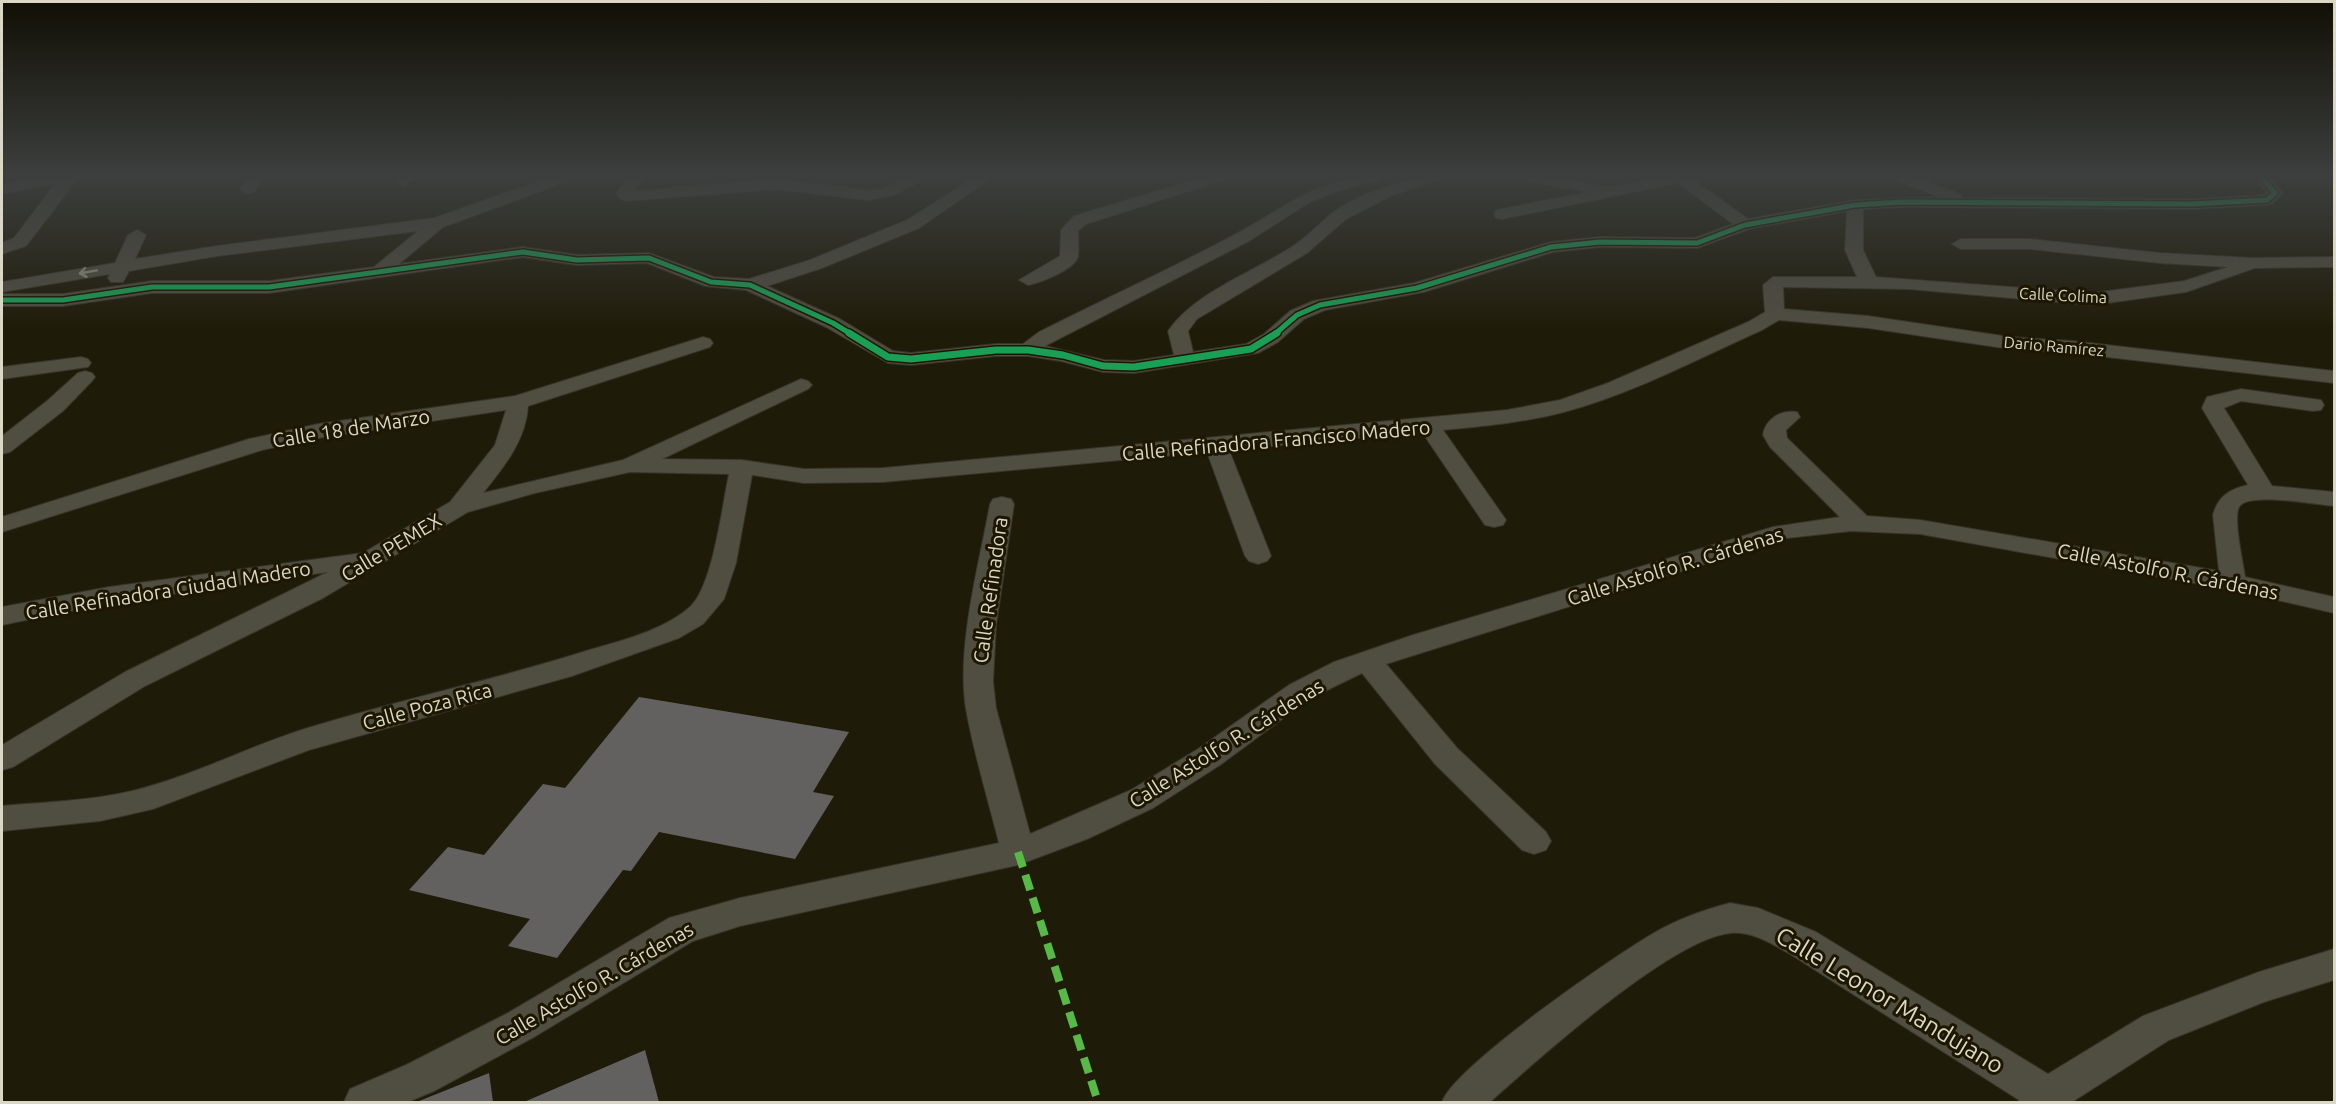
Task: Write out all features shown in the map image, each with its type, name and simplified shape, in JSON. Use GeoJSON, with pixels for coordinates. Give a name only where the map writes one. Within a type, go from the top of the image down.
{"type":"FeatureCollection","features":[{"type":"Feature","properties":{"kind":"street"},"geometry":{"type":"LineString","coordinates":[[2,249],[20,242],[30,229]]}},
{"type":"Feature","properties":{"kind":"street"},"geometry":{"type":"LineString","coordinates":[[2,286],[208,252],[393,229]]}},
{"type":"Feature","properties":{"kind":"street"},"geometry":{"type":"LineString","coordinates":[[381,270],[430,229]]}},
{"type":"Feature","properties":{"kind":"street"},"geometry":{"type":"LineString","coordinates":[[750,285],[816,264],[902,229]]}},
{"type":"Feature","properties":{"kind":"street"},"geometry":{"type":"LineString","coordinates":[[1028,280],[1057,267],[1070,258],[1071,229]]}},
{"type":"Feature","properties":{"kind":"street"},"geometry":{"type":"LineString","coordinates":[[1028,350],[1046,336],[1257,229]]}},
{"type":"Feature","properties":{"kind":"street"},"geometry":{"type":"LineString","coordinates":[[1185,360],[1178,331],[1190,315],[1301,249],[1324,229]]}},
{"type":"Feature","properties":{"kind":"street"},"geometry":{"type":"LineString","coordinates":[[2,300],[63,300],[152,287],[269,288],[381,270],[531,252],[577,260],[649,258],[711,282],[750,285],[833,323],[888,357],[911,359],[996,350],[1028,350],[1116,367],[1148,366],[1240,352],[1260,345],[1297,315],[1320,305],[1417,288],[1551,247],[1600,242],[1697,243],[1736,229]]}},
{"type":"Feature","properties":{"kind":"street"},"geometry":{"type":"LineString","coordinates":[[1774,314],[1772,285],[1775,282],[1792,280],[1869,282],[1854,250],[1855,229]]}},
{"type":"Feature","properties":{"kind":"street"},"geometry":{"type":"LineString","coordinates":[[109,294],[137,235]]}},
{"type":"Feature","properties":{"kind":"street"},"geometry":{"type":"LineString","coordinates":[[1961,244],[2030,244],[2160,258],[2252,263],[2334,262]]}},
{"type":"Feature","properties":{"kind":"street","name":"Calle Colima"},"geometry":{"type":"LineString","coordinates":[[1869,282],[2093,298],[2186,286],[2232,273],[2252,263]]}},
{"type":"Feature","properties":{"kind":"street","name":"Dario Ramírez"},"geometry":{"type":"LineString","coordinates":[[1774,314],[1868,322],[2010,343],[2084,348],[2334,377]]}},
{"type":"Feature","properties":{"kind":"street","name":"Calle Refinadora Francisco Madero"},"geometry":{"type":"LineString","coordinates":[[630,465],[742,468],[804,476],[883,475],[1216,446],[1507,417],[1565,405],[1615,387],[1755,326],[1774,314]]}},
{"type":"Feature","properties":{"kind":"street","name":"Calle 18 de Marzo"},"geometry":{"type":"LineString","coordinates":[[2,525],[267,441],[318,431],[518,402],[703,343]]}},
{"type":"Feature","properties":{"kind":"street"},"geometry":{"type":"LineString","coordinates":[[2,373],[83,370],[55,406],[2,447]]}},
{"type":"Feature","properties":{"kind":"street","name":"Calle PEMEX"},"geometry":{"type":"LineString","coordinates":[[2,759],[135,679],[314,592],[459,507],[530,487],[630,465],[801,385]]}},
{"type":"Feature","properties":{"kind":"street"},"geometry":{"type":"LineString","coordinates":[[2264,492],[2213,408],[2215,402],[2241,395],[2313,405]]}},
{"type":"Feature","properties":{"kind":"street"},"geometry":{"type":"LineString","coordinates":[[459,507],[512,436],[519,418],[518,402]]}},
{"type":"Feature","properties":{"kind":"street"},"geometry":{"type":"LineString","coordinates":[[1789,417],[1775,428],[1774,435],[1778,442],[1859,522]]}},
{"type":"Feature","properties":{"kind":"street"},"geometry":{"type":"LineString","coordinates":[[1430,425],[1494,520]]}},
{"type":"Feature","properties":{"kind":"street"},"geometry":{"type":"LineString","coordinates":[[1216,446],[1258,556]]}},
{"type":"Feature","properties":{"kind":"street","name":"Calle Poza Rica"},"geometry":{"type":"LineString","coordinates":[[2,819],[92,811],[134,803],[298,742],[545,675],[615,652],[691,621],[703,610],[719,577],[742,468]]}},
{"type":"Feature","properties":{"kind":"street"},"geometry":{"type":"LineString","coordinates":[[2233,582],[2225,515],[2227,504],[2249,491],[2334,499]]}},
{"type":"Feature","properties":{"kind":"street","name":"Calle Refinadora"},"geometry":{"type":"LineString","coordinates":[[1002,504],[982,626],[979,681],[981,708],[1018,852]]}},
{"type":"Feature","properties":{"kind":"street","name":"Calle Astolfo R. Cárdenas"},"geometry":{"type":"LineString","coordinates":[[364,1102],[420,1078],[513,1030],[682,929],[740,912],[1018,852],[1075,830],[1142,799],[1209,757],[1299,692],[1368,661],[1423,641],[1761,538],[1810,526],[1859,522],[1920,527],[2233,582],[2334,605]]}},
{"type":"Feature","properties":{"kind":"street","name":"Calle Refinadora Ciudad Madero"},"geometry":{"type":"LineString","coordinates":[[2,616],[109,595],[370,558]]}},
{"type":"Feature","properties":{"kind":"street"},"geometry":{"type":"LineString","coordinates":[[1368,661],[1446,756],[1534,841]]}},
{"type":"Feature","properties":{"kind":"street","name":"Calle Leonor Mandujano"},"geometry":{"type":"LineString","coordinates":[[1462,1102],[1527,1044],[1638,962],[1704,924],[1731,918],[1760,924],[1803,943],[2043,1099],[2156,1028],[2259,988],[2334,965]]}},
{"type":"Feature","properties":{"kind":"building"},"geometry":{"type":"Polygon","coordinates":[[[639,697],[849,732],[813,792],[834,796],[795,859],[659,832],[631,871],[623,870],[557,958],[508,946],[530,919],[409,890],[448,847],[484,855],[543,784],[565,788],[639,697]]]}},
{"type":"Feature","properties":{"kind":"building"},"geometry":{"type":"Polygon","coordinates":[[[645,1050],[659,1102],[524,1102],[645,1050]]]}},
{"type":"Feature","properties":{"kind":"building"},"geometry":{"type":"Polygon","coordinates":[[[489,1073],[493,1102],[419,1102],[419,1101],[489,1073]]]}},
{"type":"Feature","properties":{"kind":"marked path"},"geometry":{"type":"LineString","coordinates":[[1018,852],[1098,1102]]}},
{"type":"Feature","properties":{"kind":"cycle path"},"geometry":{"type":"LineString","coordinates":[[2,300],[63,300],[152,287],[269,287],[523,252],[577,260],[649,258],[711,282],[750,285],[833,323],[888,357],[911,359],[996,350],[1028,350],[1063,355],[1103,366],[1134,367],[1251,349],[1271,338],[1297,315],[1320,305],[1417,288],[1551,247],[1600,242],[1697,243],[1736,229]]}}]}
